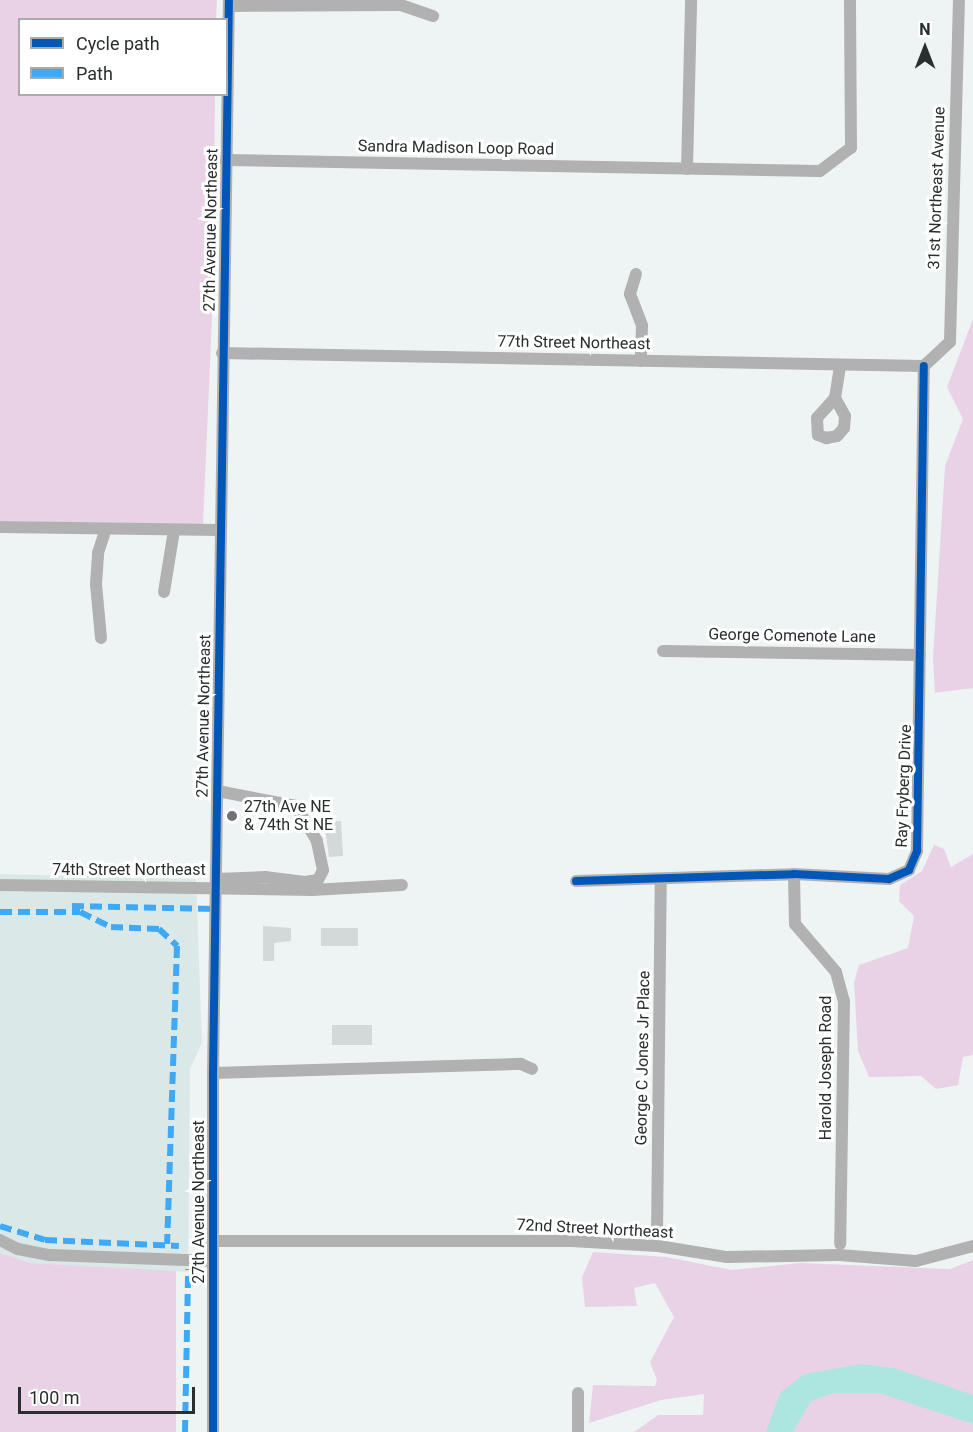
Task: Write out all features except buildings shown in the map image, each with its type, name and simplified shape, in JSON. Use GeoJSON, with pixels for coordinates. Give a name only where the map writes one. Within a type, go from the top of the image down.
{"type":"FeatureCollection","features":[{"type":"Feature","properties":{"kind":"street"},"geometry":{"type":"LineString","coordinates":[[687,169],[691,0]]}},
{"type":"Feature","properties":{"kind":"street","name":"Sandra Madison Loop Road"},"geometry":{"type":"LineString","coordinates":[[225,160],[820,171],[851,148],[850,0]]}},
{"type":"Feature","properties":{"kind":"street","name":"31st Northeast Avenue"},"geometry":{"type":"LineString","coordinates":[[924,366],[950,342],[959,0]]}},
{"type":"Feature","properties":{"kind":"street"},"geometry":{"type":"LineString","coordinates":[[229,3],[401,5],[433,16]]}},
{"type":"Feature","properties":{"kind":"street","name":"27th Avenue Northeast"},"geometry":{"type":"LineString","coordinates":[[228,42],[229,3]]}},
{"type":"Feature","properties":{"kind":"street","name":"27th Avenue Northeast"},"geometry":{"type":"LineString","coordinates":[[213,1432],[213,1073],[227,96]]}},
{"type":"Feature","properties":{"kind":"street"},"geometry":{"type":"LineString","coordinates":[[636,274],[630,294],[642,326],[641,361]]}},
{"type":"Feature","properties":{"kind":"street","name":"77th Street Northeast"},"geometry":{"type":"LineString","coordinates":[[222,353],[924,366]]}},
{"type":"Feature","properties":{"kind":"street"},"geometry":{"type":"LineString","coordinates":[[836,398],[840,365]]}},
{"type":"Feature","properties":{"kind":"street","name":"Ray Fryberg Drive"},"geometry":{"type":"LineString","coordinates":[[576,881],[794,874],[889,879],[909,870],[917,851],[924,366]]}},
{"type":"Feature","properties":{"kind":"street"},"geometry":{"type":"LineString","coordinates":[[0,527],[220,530]]}},
{"type":"Feature","properties":{"kind":"street"},"geometry":{"type":"LineString","coordinates":[[100,638],[96,584],[100,543],[106,529]]}},
{"type":"Feature","properties":{"kind":"street"},"geometry":{"type":"LineString","coordinates":[[164,592],[174,530]]}},
{"type":"Feature","properties":{"kind":"street","name":"George Comenote Lane"},"geometry":{"type":"LineString","coordinates":[[663,651],[921,655]]}},
{"type":"Feature","properties":{"kind":"street"},"geometry":{"type":"LineString","coordinates":[[216,883],[265,877],[304,882],[318,879],[323,870],[317,841],[296,806],[217,790]]}},
{"type":"Feature","properties":{"kind":"street","name":"Harold Joseph Road"},"geometry":{"type":"LineString","coordinates":[[794,874],[795,924],[802,937],[836,972],[844,1001],[840,1244]]}},
{"type":"Feature","properties":{"kind":"street","name":"George C Jones Jr Place"},"geometry":{"type":"LineString","coordinates":[[657,1237],[662,879]]}},
{"type":"Feature","properties":{"kind":"street","name":"74th Street Northeast"},"geometry":{"type":"LineString","coordinates":[[0,885],[216,883],[312,890],[402,885]]}},
{"type":"Feature","properties":{"kind":"street"},"geometry":{"type":"LineString","coordinates":[[213,1073],[521,1064],[532,1069]]}},
{"type":"Feature","properties":{"kind":"street"},"geometry":{"type":"LineString","coordinates":[[0,1240],[50,1255],[212,1261]]}},
{"type":"Feature","properties":{"kind":"street","name":"72nd Street Northeast"},"geometry":{"type":"LineString","coordinates":[[212,1240],[571,1241],[658,1246],[727,1257],[839,1255],[916,1261],[973,1246]]}},
{"type":"Feature","properties":{"kind":"street"},"geometry":{"type":"LineString","coordinates":[[578,1393],[578,1432]]}},
{"type":"Feature","properties":{"kind":"shaded area"},"geometry":{"type":"Polygon","coordinates":[[[0,0],[217,0],[216,18],[18,18],[18,96],[215,96],[213,295],[203,525],[0,521],[0,0]]]}},
{"type":"Feature","properties":{"kind":"shaded area"},"geometry":{"type":"Polygon","coordinates":[[[973,319],[973,688],[935,693],[933,657],[945,466],[963,419],[947,387],[973,319]]]}},
{"type":"Feature","properties":{"kind":"shaded area"},"geometry":{"type":"Polygon","coordinates":[[[934,845],[944,849],[951,867],[973,854],[973,1055],[963,1057],[958,1085],[936,1089],[921,1076],[869,1077],[858,1051],[854,983],[859,965],[908,948],[914,916],[899,901],[900,885],[922,871],[934,845]]]}},
{"type":"Feature","properties":{"kind":"shaded area"},"geometry":{"type":"Polygon","coordinates":[[[0,874],[196,879],[202,1043],[190,1069],[188,1272],[31,1263],[0,1253],[0,874]]]}},
{"type":"Feature","properties":{"kind":"shaded area"},"geometry":{"type":"Polygon","coordinates":[[[593,1252],[666,1257],[732,1270],[800,1263],[950,1269],[973,1260],[973,1432],[634,1432],[658,1415],[703,1415],[704,1394],[661,1400],[589,1423],[593,1385],[655,1386],[657,1380],[650,1362],[674,1317],[655,1283],[634,1288],[637,1306],[585,1307],[582,1277],[593,1252]]]}},
{"type":"Feature","properties":{"kind":"shaded area"},"geometry":{"type":"Polygon","coordinates":[[[0,1253],[31,1263],[176,1271],[176,1432],[0,1432],[0,1253]]]}},
{"type":"Feature","properties":{"kind":"water"},"geometry":{"type":"Polygon","coordinates":[[[862,1364],[894,1368],[973,1395],[973,1424],[879,1393],[834,1393],[811,1401],[793,1432],[766,1432],[780,1393],[804,1374],[862,1364]]]}},
{"type":"Feature","properties":{"kind":"marked path"},"geometry":{"type":"LineString","coordinates":[[72,906],[215,909]]}},
{"type":"Feature","properties":{"kind":"marked path"},"geometry":{"type":"LineString","coordinates":[[0,912],[80,912],[111,927],[159,929],[177,946],[167,1244]]}},
{"type":"Feature","properties":{"kind":"marked path"},"geometry":{"type":"LineString","coordinates":[[0,1226],[45,1240],[179,1246]]}},
{"type":"Feature","properties":{"kind":"marked path"},"geometry":{"type":"LineString","coordinates":[[185,1432],[188,1269]]}},
{"type":"Feature","properties":{"kind":"cycle path"},"geometry":{"type":"LineString","coordinates":[[228,67],[229,0]]}},
{"type":"Feature","properties":{"kind":"cycle path"},"geometry":{"type":"LineString","coordinates":[[213,1432],[213,1073],[228,96]]}},
{"type":"Feature","properties":{"kind":"cycle path"},"geometry":{"type":"LineString","coordinates":[[576,881],[794,874],[889,879],[909,870],[917,851],[924,366]]}},
{"type":"Feature","properties":{"kind":"place","name":"27th Ave NE & 74th St NE"},"geometry":{"type":"Point","coordinates":[232,816]}}]}
